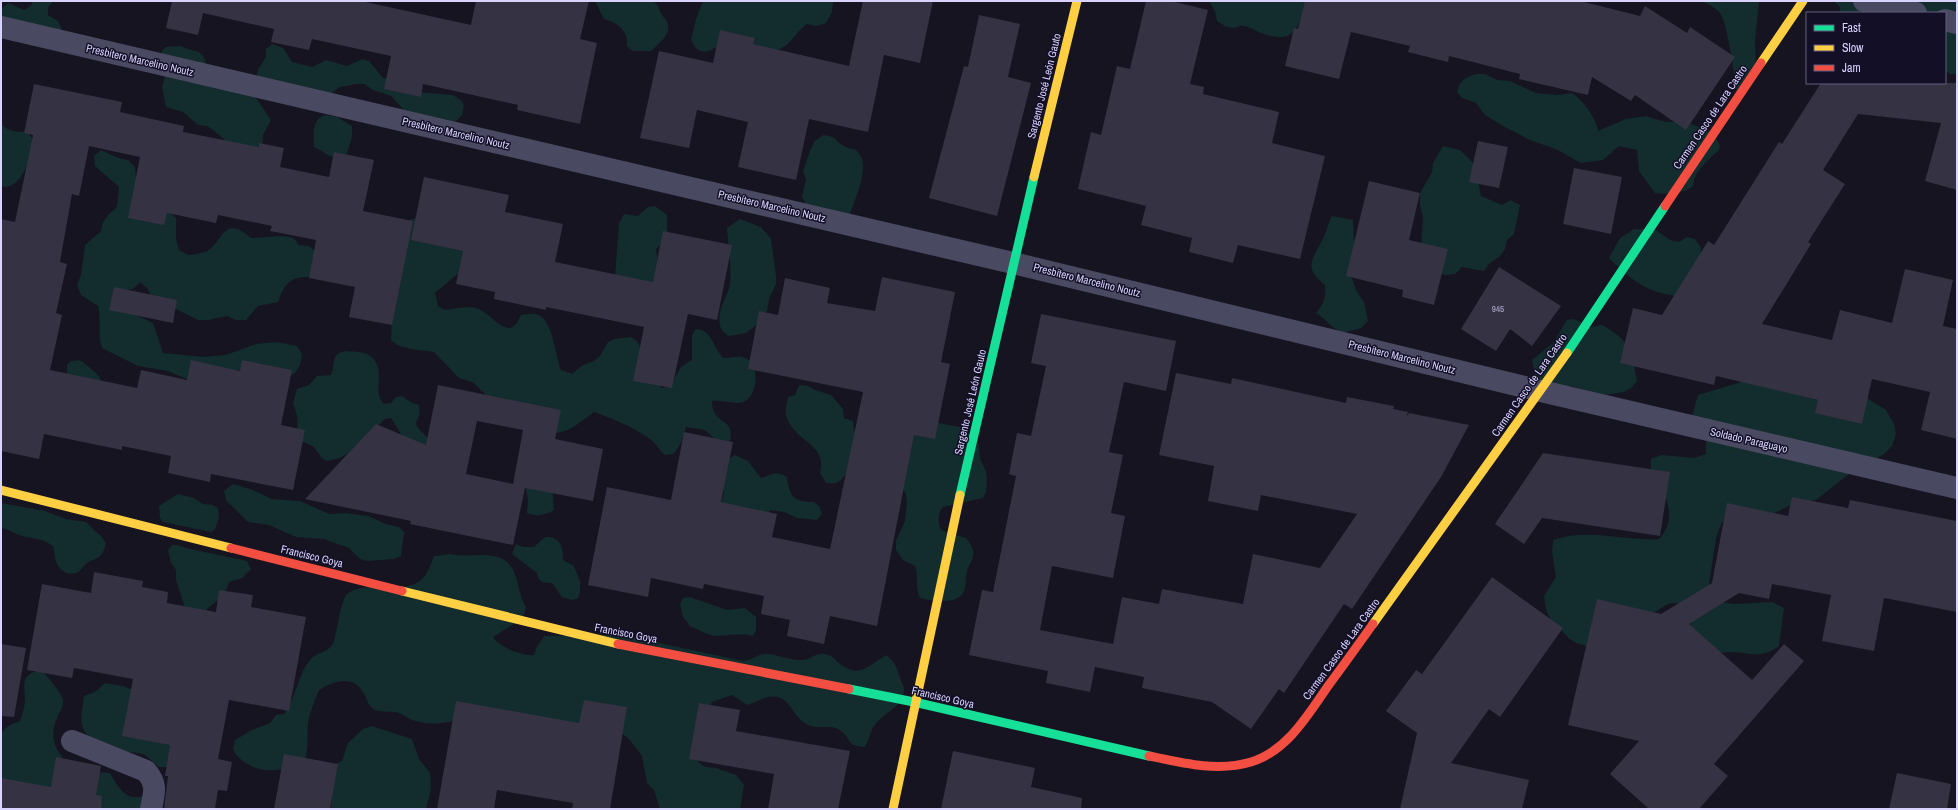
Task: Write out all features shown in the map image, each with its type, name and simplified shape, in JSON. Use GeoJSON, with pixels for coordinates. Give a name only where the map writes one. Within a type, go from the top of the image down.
{"type":"FeatureCollection","features":[{"type":"Feature","properties":{"kind":"street","name":"Sargento José León Gauto"},"geometry":{"type":"LineString","coordinates":[[893,809],[914,702],[1013,263],[1077,1]]}},
{"type":"Feature","properties":{"kind":"street","name":"Carmen Casco de Lara Castro"},"geometry":{"type":"LineString","coordinates":[[1252,762],[1276,749],[1297,730],[1541,391],[1803,1]]}},
{"type":"Feature","properties":{"kind":"street"},"geometry":{"type":"LineString","coordinates":[[1864,1],[1912,12]]}},
{"type":"Feature","properties":{"kind":"street"},"geometry":{"type":"LineString","coordinates":[[1946,20],[1957,23]]}},
{"type":"Feature","properties":{"kind":"street","name":"Presbítero Marcelino Noutz"},"geometry":{"type":"LineString","coordinates":[[1,27],[1013,263],[1541,391]]}},
{"type":"Feature","properties":{"kind":"street","name":"Soldado Paraguayo"},"geometry":{"type":"LineString","coordinates":[[1541,391],[1957,488]]}},
{"type":"Feature","properties":{"kind":"street","name":"Francisco Goya"},"geometry":{"type":"LineString","coordinates":[[1,490],[588,638],[914,702],[1186,764],[1219,766],[1252,762]]}},
{"type":"Feature","properties":{"kind":"street"},"geometry":{"type":"LineString","coordinates":[[72,741],[146,771],[153,779],[155,789],[151,809]]}},
{"type":"Feature","properties":{"kind":"green space"},"geometry":{"type":"Polygon","coordinates":[[[33,1],[53,1],[48,8],[48,15],[58,21],[62,30],[66,32],[35,45],[17,42],[15,33],[1,22],[2,8],[9,3],[24,10],[31,6],[33,1]]]}},
{"type":"Feature","properties":{"kind":"green space"},"geometry":{"type":"Polygon","coordinates":[[[595,1],[654,2],[666,19],[668,25],[667,33],[651,51],[632,51],[627,46],[626,36],[622,28],[604,19],[595,1]]]}},
{"type":"Feature","properties":{"kind":"green space"},"geometry":{"type":"Polygon","coordinates":[[[703,1],[833,1],[832,12],[826,23],[816,26],[807,24],[786,46],[777,50],[765,51],[721,46],[704,52],[696,48],[691,40],[696,19],[703,1]]]}},
{"type":"Feature","properties":{"kind":"green space"},"geometry":{"type":"Polygon","coordinates":[[[1209,1],[1306,1],[1297,27],[1288,36],[1281,37],[1261,33],[1245,26],[1234,28],[1225,26],[1217,21],[1215,11],[1209,1]]]}},
{"type":"Feature","properties":{"kind":"green space"},"geometry":{"type":"Polygon","coordinates":[[[1698,1],[1759,1],[1755,41],[1756,67],[1737,93],[1726,28],[1723,19],[1720,13],[1713,7],[1704,2],[1698,1]]]}},
{"type":"Feature","properties":{"kind":"green space"},"geometry":{"type":"Polygon","coordinates":[[[1834,1],[1957,1],[1957,74],[1950,74],[1946,71],[1946,12],[1840,12],[1840,7],[1834,1]]]}},
{"type":"Feature","properties":{"kind":"green space"},"geometry":{"type":"Polygon","coordinates":[[[272,44],[283,48],[292,62],[312,67],[326,60],[347,66],[362,59],[369,61],[383,78],[397,79],[416,92],[453,95],[462,101],[464,106],[462,115],[455,122],[404,110],[391,96],[373,90],[364,84],[340,87],[329,95],[257,77],[258,69],[266,57],[266,49],[272,44]]]}},
{"type":"Feature","properties":{"kind":"green space"},"geometry":{"type":"Polygon","coordinates":[[[181,46],[199,52],[204,58],[207,71],[256,98],[271,120],[263,135],[262,154],[228,149],[225,140],[213,130],[207,126],[198,125],[183,112],[166,107],[162,87],[166,68],[161,57],[162,51],[166,47],[181,46]]]}},
{"type":"Feature","properties":{"kind":"green space"},"geometry":{"type":"Polygon","coordinates":[[[1485,74],[1497,80],[1510,81],[1536,93],[1557,95],[1572,93],[1588,110],[1595,121],[1598,131],[1626,119],[1646,116],[1666,122],[1686,122],[1712,132],[1720,145],[1719,150],[1702,166],[1696,175],[1693,186],[1689,189],[1675,193],[1655,193],[1639,171],[1637,150],[1619,146],[1603,160],[1581,163],[1558,150],[1530,140],[1485,115],[1476,103],[1462,98],[1457,92],[1461,82],[1469,76],[1485,74]]]}},
{"type":"Feature","properties":{"kind":"green space"},"geometry":{"type":"Polygon","coordinates":[[[325,115],[337,117],[352,126],[352,137],[346,156],[332,157],[314,147],[315,124],[317,120],[325,115]]]}},
{"type":"Feature","properties":{"kind":"green space"},"geometry":{"type":"Polygon","coordinates":[[[1,123],[10,130],[17,132],[28,132],[34,141],[28,163],[20,178],[15,183],[8,186],[1,186],[1,123]]]}},
{"type":"Feature","properties":{"kind":"green space"},"geometry":{"type":"Polygon","coordinates":[[[823,135],[834,138],[846,147],[857,151],[862,158],[863,165],[861,182],[850,214],[806,204],[802,197],[806,179],[803,171],[814,142],[823,135]]]}},
{"type":"Feature","properties":{"kind":"green space"},"geometry":{"type":"Polygon","coordinates":[[[1443,146],[1460,150],[1480,170],[1478,181],[1481,196],[1502,205],[1510,200],[1520,205],[1514,234],[1507,240],[1505,249],[1499,257],[1490,263],[1484,271],[1462,267],[1455,274],[1445,275],[1435,272],[1421,249],[1423,216],[1420,206],[1420,193],[1432,172],[1433,163],[1443,146]]]}},
{"type":"Feature","properties":{"kind":"green space"},"geometry":{"type":"Polygon","coordinates":[[[101,150],[118,158],[128,160],[135,167],[136,178],[170,214],[176,218],[176,239],[179,250],[188,255],[207,251],[213,247],[229,228],[235,228],[242,231],[251,238],[279,236],[290,237],[299,245],[309,246],[317,253],[316,271],[308,277],[296,278],[292,280],[285,287],[278,302],[258,306],[246,320],[236,320],[227,316],[208,320],[198,320],[152,297],[147,288],[140,282],[133,289],[123,290],[129,310],[135,315],[153,323],[163,353],[203,357],[226,355],[256,344],[277,342],[297,346],[302,354],[300,365],[295,373],[286,378],[238,370],[229,374],[189,380],[168,371],[138,366],[102,348],[98,306],[81,295],[77,285],[81,275],[85,245],[101,231],[103,222],[117,207],[119,187],[95,166],[94,156],[101,150]]]}},
{"type":"Feature","properties":{"kind":"green space"},"geometry":{"type":"Polygon","coordinates":[[[655,206],[667,215],[667,239],[656,249],[661,287],[615,277],[619,223],[624,214],[638,216],[648,207],[655,206]]]}},
{"type":"Feature","properties":{"kind":"green space"},"geometry":{"type":"Polygon","coordinates":[[[1332,216],[1353,220],[1354,245],[1350,274],[1357,292],[1364,302],[1368,321],[1361,328],[1343,333],[1316,313],[1324,300],[1325,285],[1313,273],[1312,262],[1332,216]]]}},
{"type":"Feature","properties":{"kind":"green space"},"geometry":{"type":"Polygon","coordinates":[[[416,218],[466,248],[461,271],[435,293],[438,306],[445,310],[464,307],[476,308],[486,313],[502,326],[511,328],[517,323],[521,315],[540,315],[546,322],[552,335],[561,370],[572,374],[583,365],[594,361],[600,356],[608,342],[615,339],[631,337],[637,341],[640,347],[651,377],[662,388],[670,386],[681,367],[692,360],[692,336],[695,329],[701,330],[709,335],[723,358],[740,357],[750,361],[754,367],[756,380],[752,394],[748,399],[740,403],[712,401],[713,409],[716,415],[730,428],[730,441],[716,440],[705,430],[686,427],[676,451],[673,454],[665,455],[644,435],[609,417],[594,412],[570,429],[553,433],[491,400],[474,383],[459,378],[434,352],[411,349],[397,345],[391,340],[392,315],[410,220],[416,218]]]}},
{"type":"Feature","properties":{"kind":"green space"},"geometry":{"type":"Polygon","coordinates":[[[740,219],[761,227],[771,239],[776,284],[769,299],[766,317],[746,333],[729,336],[724,333],[720,327],[719,319],[730,284],[727,228],[740,219]]]}},
{"type":"Feature","properties":{"kind":"green space"},"geometry":{"type":"Polygon","coordinates":[[[1634,229],[1656,230],[1670,240],[1679,242],[1687,237],[1695,239],[1701,247],[1700,265],[1688,297],[1675,296],[1654,291],[1627,275],[1609,258],[1620,238],[1634,229]]]}},
{"type":"Feature","properties":{"kind":"green space"},"geometry":{"type":"Polygon","coordinates":[[[1574,319],[1591,327],[1602,325],[1611,330],[1624,341],[1631,354],[1637,381],[1631,388],[1624,392],[1605,395],[1597,394],[1572,386],[1555,387],[1535,376],[1532,360],[1553,343],[1567,320],[1574,319]]]}},
{"type":"Feature","properties":{"kind":"green space"},"geometry":{"type":"Polygon","coordinates":[[[340,352],[365,353],[374,359],[379,372],[380,399],[384,404],[391,403],[396,397],[402,396],[412,403],[419,405],[420,411],[416,424],[427,437],[428,444],[423,448],[403,444],[401,434],[391,418],[385,419],[352,451],[340,458],[327,461],[322,458],[313,446],[301,441],[298,436],[297,416],[293,403],[297,389],[309,385],[317,376],[331,375],[335,357],[340,352]]]}},
{"type":"Feature","properties":{"kind":"green space"},"geometry":{"type":"Polygon","coordinates":[[[79,360],[100,378],[101,388],[67,387],[67,365],[71,361],[79,360]]]}},
{"type":"Feature","properties":{"kind":"green space"},"geometry":{"type":"Polygon","coordinates":[[[1748,380],[1817,400],[1867,398],[1886,410],[1894,424],[1896,434],[1892,446],[1884,454],[1849,474],[1816,500],[1793,504],[1766,517],[1730,519],[1722,522],[1716,538],[1709,585],[1721,602],[1734,604],[1772,602],[1784,608],[1779,646],[1767,653],[1761,654],[1731,652],[1712,653],[1689,629],[1694,613],[1679,603],[1665,605],[1649,616],[1596,644],[1584,645],[1573,641],[1549,617],[1545,603],[1544,596],[1556,577],[1552,552],[1553,540],[1580,535],[1659,539],[1666,528],[1669,510],[1665,497],[1651,472],[1651,459],[1661,455],[1694,458],[1706,454],[1706,440],[1692,417],[1698,395],[1748,380]]]}},
{"type":"Feature","properties":{"kind":"green space"},"geometry":{"type":"Polygon","coordinates":[[[799,385],[808,386],[831,395],[843,409],[844,418],[853,421],[854,431],[859,440],[848,470],[841,480],[836,483],[826,483],[820,473],[821,463],[819,455],[815,449],[795,431],[786,415],[788,397],[795,395],[799,385]]]}},
{"type":"Feature","properties":{"kind":"green space"},"geometry":{"type":"Polygon","coordinates":[[[934,422],[964,428],[979,445],[980,459],[986,471],[987,481],[986,492],[983,498],[943,507],[939,515],[941,530],[966,538],[973,551],[967,571],[963,593],[960,597],[949,601],[920,598],[915,566],[903,560],[896,550],[896,541],[905,521],[907,501],[900,482],[911,438],[922,427],[934,422]]]}},
{"type":"Feature","properties":{"kind":"green space"},"geometry":{"type":"Polygon","coordinates":[[[735,455],[748,461],[761,478],[777,473],[787,477],[790,490],[794,497],[797,500],[814,502],[819,506],[822,514],[817,520],[797,518],[784,512],[770,510],[767,517],[720,510],[724,492],[722,485],[728,459],[735,455]]]}},
{"type":"Feature","properties":{"kind":"green space"},"geometry":{"type":"Polygon","coordinates":[[[552,482],[554,510],[541,515],[527,513],[528,499],[525,486],[552,482]]]}},
{"type":"Feature","properties":{"kind":"green space"},"geometry":{"type":"Polygon","coordinates":[[[233,484],[253,490],[272,499],[300,501],[329,514],[345,513],[368,516],[386,524],[399,527],[404,532],[401,556],[394,559],[367,561],[360,559],[349,548],[324,539],[296,537],[269,525],[248,522],[226,500],[224,491],[233,484]]]}},
{"type":"Feature","properties":{"kind":"green space"},"geometry":{"type":"Polygon","coordinates":[[[178,494],[194,498],[203,504],[213,505],[218,508],[219,518],[215,529],[211,532],[163,522],[160,518],[159,506],[178,494]]]}},
{"type":"Feature","properties":{"kind":"green space"},"geometry":{"type":"Polygon","coordinates":[[[1,503],[45,511],[66,519],[86,522],[102,537],[106,543],[104,551],[100,556],[87,563],[78,572],[71,574],[64,572],[57,564],[53,546],[49,543],[22,536],[7,529],[1,528],[1,503]]]}},
{"type":"Feature","properties":{"kind":"green space"},"geometry":{"type":"Polygon","coordinates":[[[545,537],[554,538],[560,543],[563,560],[574,566],[580,581],[580,592],[578,598],[573,600],[562,597],[552,583],[540,581],[537,573],[512,554],[516,544],[523,547],[534,547],[545,537]]]}},
{"type":"Feature","properties":{"kind":"green space"},"geometry":{"type":"Polygon","coordinates":[[[172,545],[178,545],[247,561],[251,569],[242,578],[229,582],[222,596],[204,612],[167,767],[159,767],[144,754],[98,748],[84,730],[81,719],[84,696],[95,692],[105,683],[123,686],[137,692],[183,615],[184,604],[176,580],[176,570],[171,563],[168,550],[172,545]]]}},
{"type":"Feature","properties":{"kind":"green space"},"geometry":{"type":"Polygon","coordinates":[[[450,554],[495,556],[503,559],[509,564],[514,572],[526,607],[523,618],[493,637],[500,644],[518,653],[534,655],[544,636],[609,635],[620,632],[636,638],[743,661],[763,654],[771,654],[802,660],[816,655],[825,654],[830,655],[847,668],[859,670],[870,666],[886,655],[894,662],[897,668],[904,688],[903,696],[896,706],[875,724],[865,747],[852,744],[838,729],[831,727],[815,727],[804,723],[799,719],[787,703],[776,697],[768,697],[747,705],[732,695],[712,702],[701,731],[697,761],[705,767],[716,768],[736,775],[744,785],[740,809],[660,809],[654,790],[647,783],[642,756],[629,739],[620,732],[454,721],[422,723],[412,720],[404,715],[374,709],[369,704],[360,688],[355,684],[343,681],[331,684],[319,690],[311,710],[308,723],[306,758],[304,763],[279,770],[263,770],[251,766],[236,755],[233,750],[235,740],[252,730],[270,723],[276,715],[284,714],[288,708],[303,671],[311,659],[330,648],[334,641],[339,616],[347,594],[355,589],[364,587],[396,587],[416,583],[425,576],[434,556],[450,554]]]}},
{"type":"Feature","properties":{"kind":"green space"},"geometry":{"type":"Polygon","coordinates":[[[690,597],[727,610],[745,608],[756,617],[756,630],[753,636],[745,634],[714,636],[690,626],[683,617],[680,604],[683,598],[690,597]]]}},
{"type":"Feature","properties":{"kind":"green space"},"geometry":{"type":"Polygon","coordinates":[[[41,670],[57,689],[63,700],[63,705],[55,723],[53,733],[54,743],[62,756],[58,796],[1,786],[1,733],[8,726],[20,721],[24,710],[24,685],[26,678],[34,672],[41,670]]]}},
{"type":"Feature","properties":{"kind":"green space"},"geometry":{"type":"Polygon","coordinates":[[[372,726],[412,739],[419,759],[430,773],[431,789],[426,809],[331,809],[334,765],[342,761],[348,743],[363,729],[372,726]]]}},
{"type":"Feature","properties":{"kind":"green space"},"geometry":{"type":"Polygon","coordinates":[[[97,772],[110,773],[121,789],[129,796],[140,797],[147,794],[162,809],[87,809],[97,772]]]}},
{"type":"Feature","properties":{"kind":"building"},"geometry":{"type":"Polygon","coordinates":[[[172,1],[361,1],[471,25],[476,1],[589,1],[580,39],[597,43],[580,124],[517,110],[518,105],[423,84],[421,97],[384,89],[391,56],[312,39],[309,50],[271,42],[274,29],[203,13],[198,35],[166,28],[172,1]]]}},
{"type":"Feature","properties":{"kind":"building"},"geometry":{"type":"Polygon","coordinates":[[[863,1],[933,1],[920,63],[884,55],[868,132],[809,119],[796,180],[738,167],[748,122],[697,110],[689,148],[640,138],[659,51],[713,63],[720,30],[755,38],[753,44],[849,66],[863,1]]]}},
{"type":"Feature","properties":{"kind":"building"},"geometry":{"type":"Polygon","coordinates":[[[1146,1],[1171,1],[1208,10],[1190,84],[1204,87],[1203,94],[1279,112],[1272,143],[1325,156],[1300,259],[1238,245],[1233,263],[1189,252],[1192,238],[1141,225],[1146,206],[1078,189],[1091,132],[1101,135],[1117,66],[1130,69],[1146,1]]]}},
{"type":"Feature","properties":{"kind":"building"},"geometry":{"type":"Polygon","coordinates":[[[1305,1],[1580,1],[1640,16],[1645,6],[1687,33],[1690,27],[1735,57],[1686,130],[1635,95],[1631,101],[1592,77],[1588,95],[1519,79],[1520,74],[1449,56],[1448,62],[1408,52],[1410,46],[1351,32],[1339,79],[1285,66],[1294,28],[1298,29],[1305,1]]]}},
{"type":"Feature","properties":{"kind":"building"},"geometry":{"type":"Polygon","coordinates":[[[979,15],[1020,24],[1008,77],[1031,83],[997,216],[929,198],[964,66],[968,67],[979,15]]]}},
{"type":"Feature","properties":{"kind":"building"},"geometry":{"type":"Polygon","coordinates":[[[1957,83],[1957,190],[1925,181],[1941,123],[1858,114],[1823,170],[1845,184],[1808,242],[1811,244],[1762,324],[1832,340],[1840,310],[1892,323],[1905,269],[1953,280],[1943,326],[1957,329],[1957,439],[1921,430],[1930,392],[1872,379],[1862,424],[1815,413],[1818,400],[1716,376],[1714,385],[1620,363],[1633,308],[1662,315],[1708,241],[1714,245],[1779,142],[1782,144],[1820,84],[1957,83]]]}},
{"type":"Feature","properties":{"kind":"building"},"geometry":{"type":"Polygon","coordinates":[[[34,84],[122,102],[120,112],[184,126],[183,132],[259,147],[259,143],[284,148],[280,167],[329,177],[334,152],[374,160],[363,211],[413,221],[392,325],[349,317],[355,287],[309,278],[316,240],[270,231],[272,226],[218,215],[216,223],[167,213],[164,225],[128,218],[140,157],[89,146],[79,196],[72,194],[60,262],[67,264],[56,313],[62,315],[50,370],[137,388],[141,370],[187,380],[191,360],[240,371],[242,360],[292,370],[281,425],[305,430],[293,490],[211,474],[210,482],[168,473],[171,456],[122,446],[122,450],[44,434],[39,459],[1,451],[1,219],[15,222],[33,135],[24,133],[34,84]]]}},
{"type":"Feature","properties":{"kind":"building"},"geometry":{"type":"Polygon","coordinates":[[[1478,141],[1508,147],[1499,188],[1469,182],[1478,141]]]}},
{"type":"Feature","properties":{"kind":"building"},"geometry":{"type":"Polygon","coordinates":[[[1574,168],[1622,177],[1611,234],[1563,224],[1574,168]]]}},
{"type":"Feature","properties":{"kind":"building"},"geometry":{"type":"Polygon","coordinates":[[[424,177],[509,195],[505,212],[563,224],[555,262],[653,282],[663,231],[732,245],[717,320],[688,314],[672,388],[633,381],[644,327],[546,307],[546,310],[494,299],[495,292],[456,284],[463,251],[411,240],[424,177]]]}},
{"type":"Feature","properties":{"kind":"building"},"geometry":{"type":"Polygon","coordinates":[[[1369,181],[1420,193],[1409,240],[1448,249],[1434,305],[1402,297],[1403,290],[1346,276],[1369,181]]]}},
{"type":"Feature","properties":{"kind":"building"},"geometry":{"type":"Polygon","coordinates":[[[1499,267],[1561,306],[1532,346],[1510,329],[1496,351],[1461,329],[1499,267]]]}},
{"type":"Feature","properties":{"kind":"building"},"geometry":{"type":"Polygon","coordinates":[[[882,277],[955,292],[941,362],[950,364],[935,439],[914,435],[877,626],[830,616],[824,644],[787,636],[790,620],[761,614],[764,596],[704,584],[703,589],[651,578],[648,597],[588,585],[607,487],[671,500],[684,432],[733,442],[721,502],[777,514],[772,537],[830,549],[863,392],[748,369],[759,311],[778,315],[785,278],[830,288],[827,303],[875,311],[882,277]]]}},
{"type":"Feature","properties":{"kind":"building"},"geometry":{"type":"Polygon","coordinates":[[[114,287],[177,300],[173,323],[109,310],[114,287]]]}},
{"type":"Feature","properties":{"kind":"building"},"geometry":{"type":"Polygon","coordinates":[[[1041,314],[1176,341],[1166,391],[1124,382],[1109,452],[1123,455],[1111,513],[1125,516],[1113,578],[1052,566],[1040,630],[1113,644],[1122,597],[1159,604],[1162,589],[1243,604],[1253,554],[1320,568],[1357,514],[1261,495],[1258,511],[1208,501],[1214,466],[1159,455],[1176,373],[1231,384],[1232,378],[1346,403],[1347,397],[1394,406],[1393,409],[1408,412],[1406,417],[1409,413],[1469,425],[1441,477],[1352,609],[1344,604],[1284,693],[1279,689],[1251,729],[1212,702],[1142,688],[1144,677],[1095,667],[1090,692],[1046,683],[1048,671],[969,655],[982,590],[993,592],[1016,476],[1009,474],[1017,433],[1031,436],[1046,366],[1031,363],[1041,314]]]}},
{"type":"Feature","properties":{"kind":"building"},"geometry":{"type":"Polygon","coordinates":[[[438,385],[561,410],[555,439],[603,449],[593,501],[525,488],[513,545],[410,524],[411,521],[305,499],[376,424],[426,445],[438,385]],[[477,421],[466,474],[513,484],[523,430],[477,421]]]}},
{"type":"Feature","properties":{"kind":"building"},"geometry":{"type":"Polygon","coordinates":[[[1543,453],[1670,472],[1660,536],[1542,518],[1524,544],[1495,524],[1543,453]]]}},
{"type":"Feature","properties":{"kind":"building"},"geometry":{"type":"Polygon","coordinates":[[[1792,497],[1848,508],[1850,500],[1957,521],[1957,612],[1884,598],[1874,651],[1822,641],[1831,595],[1772,584],[1769,599],[1739,593],[1689,624],[1752,680],[1784,644],[1804,661],[1714,764],[1728,776],[1699,809],[1649,809],[1610,774],[1639,741],[1568,725],[1597,599],[1661,614],[1712,583],[1727,503],[1788,516],[1792,497]]]}},
{"type":"Feature","properties":{"kind":"building"},"geometry":{"type":"Polygon","coordinates":[[[94,572],[143,581],[142,587],[168,592],[167,603],[216,612],[219,590],[253,595],[251,607],[306,617],[289,711],[229,700],[218,759],[232,762],[227,791],[218,790],[215,809],[164,809],[168,776],[165,776],[170,745],[122,736],[133,679],[74,668],[72,678],[27,670],[42,584],[91,593],[94,572]]]}},
{"type":"Feature","properties":{"kind":"building"},"geometry":{"type":"Polygon","coordinates":[[[1492,577],[1563,628],[1500,717],[1489,709],[1451,763],[1529,780],[1522,809],[1400,809],[1417,733],[1386,711],[1416,670],[1422,674],[1492,577]]]}},
{"type":"Feature","properties":{"kind":"building"},"geometry":{"type":"Polygon","coordinates":[[[1,644],[26,648],[14,717],[1,716],[1,644]]]}},
{"type":"Feature","properties":{"kind":"building"},"geometry":{"type":"Polygon","coordinates":[[[584,700],[627,707],[610,809],[572,809],[573,803],[497,790],[494,809],[437,809],[456,701],[579,723],[584,700]]]}},
{"type":"Feature","properties":{"kind":"building"},"geometry":{"type":"Polygon","coordinates":[[[699,703],[740,710],[736,731],[850,751],[838,809],[768,809],[774,774],[689,759],[699,703]]]}},
{"type":"Feature","properties":{"kind":"building"},"geometry":{"type":"Polygon","coordinates":[[[953,751],[1035,768],[1031,787],[1082,798],[1081,809],[941,809],[953,751]]]}},
{"type":"Feature","properties":{"kind":"building"},"geometry":{"type":"Polygon","coordinates":[[[284,754],[338,764],[330,809],[274,809],[284,754]]]}},
{"type":"Feature","properties":{"kind":"building"},"geometry":{"type":"Polygon","coordinates":[[[56,757],[101,766],[96,795],[102,796],[101,809],[1,809],[1,778],[51,787],[56,757]]]}},
{"type":"Feature","properties":{"kind":"building"},"geometry":{"type":"Polygon","coordinates":[[[1897,773],[1951,784],[1947,809],[1889,809],[1897,773]]]}},
{"type":"Feature","properties":{"kind":"traffic: fast"},"geometry":{"type":"LineString","coordinates":[[960,495],[1034,177]]}},
{"type":"Feature","properties":{"kind":"traffic: fast"},"geometry":{"type":"LineString","coordinates":[[1567,353],[1665,206]]}},
{"type":"Feature","properties":{"kind":"traffic: fast"},"geometry":{"type":"LineString","coordinates":[[849,689],[914,702],[1149,756]]}},
{"type":"Feature","properties":{"kind":"traffic: slow"},"geometry":{"type":"LineString","coordinates":[[1034,177],[1077,1]]}},
{"type":"Feature","properties":{"kind":"traffic: slow"},"geometry":{"type":"LineString","coordinates":[[1761,63],[1803,1]]}},
{"type":"Feature","properties":{"kind":"traffic: slow"},"geometry":{"type":"LineString","coordinates":[[1373,624],[1567,353]]}},
{"type":"Feature","properties":{"kind":"traffic: slow"},"geometry":{"type":"LineString","coordinates":[[1,490],[231,548]]}},
{"type":"Feature","properties":{"kind":"traffic: slow"},"geometry":{"type":"LineString","coordinates":[[893,809],[960,495]]}},
{"type":"Feature","properties":{"kind":"traffic: slow"},"geometry":{"type":"LineString","coordinates":[[402,591],[618,644]]}},
{"type":"Feature","properties":{"kind":"traffic: jam"},"geometry":{"type":"LineString","coordinates":[[1665,206],[1761,63]]}},
{"type":"Feature","properties":{"kind":"traffic: jam"},"geometry":{"type":"LineString","coordinates":[[231,548],[402,591]]}},
{"type":"Feature","properties":{"kind":"traffic: jam"},"geometry":{"type":"LineString","coordinates":[[1149,756],[1187,764],[1213,766],[1238,765],[1264,757],[1275,750],[1296,731],[1373,624]]}},
{"type":"Feature","properties":{"kind":"traffic: jam"},"geometry":{"type":"LineString","coordinates":[[618,644],[849,689]]}}]}
